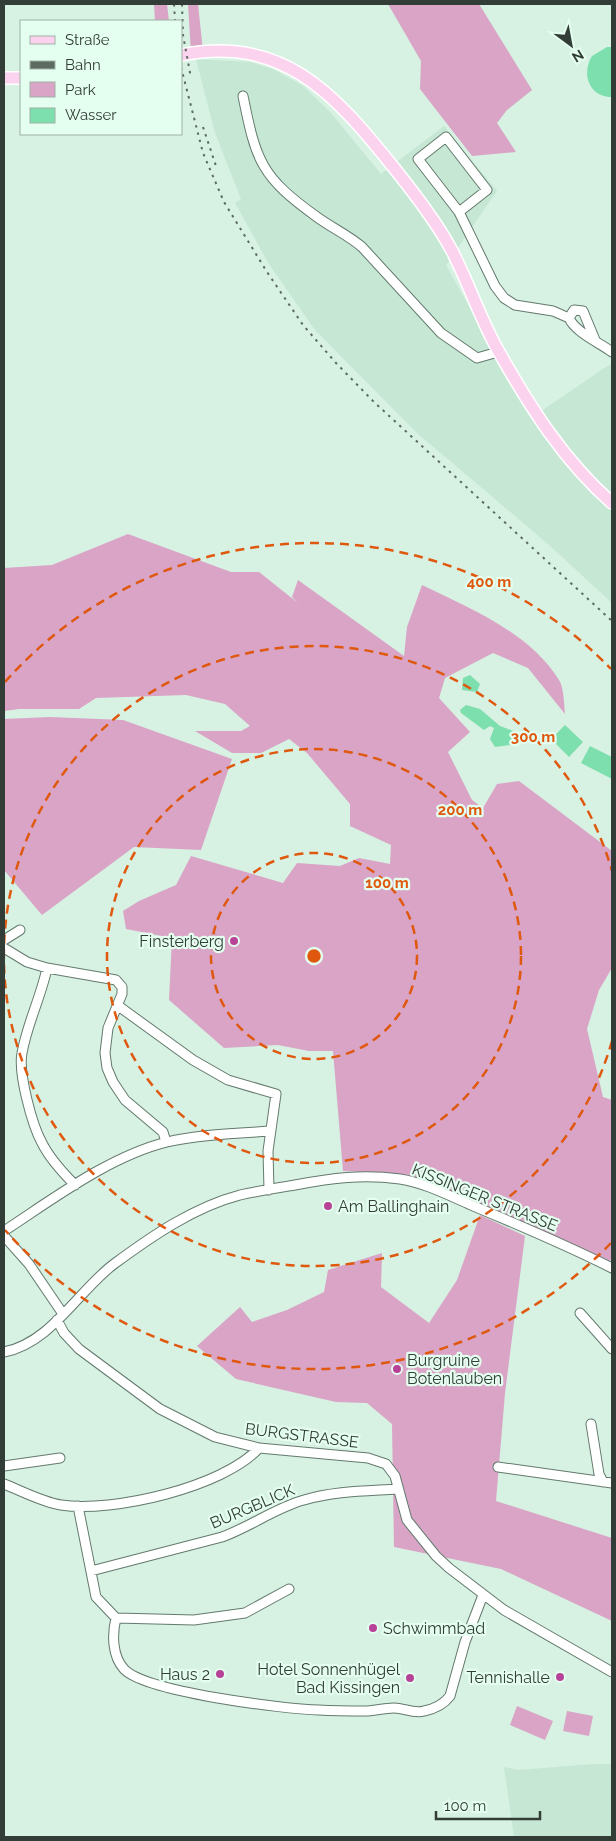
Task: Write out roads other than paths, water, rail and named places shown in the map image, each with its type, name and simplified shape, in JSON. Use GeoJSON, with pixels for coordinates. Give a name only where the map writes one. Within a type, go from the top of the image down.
{"type":"FeatureCollection","features":[{"type":"Feature","properties":{"kind":"main road"},"geometry":{"type":"LineString","coordinates":[[182,55],[203,52],[229,52],[268,60],[303,75],[334,98],[410,188],[440,231],[459,265],[498,352],[555,441],[580,472],[612,503]]}},
{"type":"Feature","properties":{"kind":"main road"},"geometry":{"type":"LineString","coordinates":[[4,78],[20,78]]}},
{"type":"Feature","properties":{"kind":"street"},"geometry":{"type":"LineString","coordinates":[[243,96],[253,145],[273,182],[317,218],[349,236],[362,247],[446,338],[477,358],[498,352]]}},
{"type":"Feature","properties":{"kind":"street"},"geometry":{"type":"LineString","coordinates":[[459,212],[487,190],[446,137],[418,159],[459,212],[495,286],[504,298],[515,305],[553,311],[569,318],[571,323],[612,352]]}},
{"type":"Feature","properties":{"kind":"street"},"geometry":{"type":"LineString","coordinates":[[569,318],[574,310],[584,311],[595,340]]}},
{"type":"Feature","properties":{"kind":"street"},"geometry":{"type":"LineString","coordinates":[[4,940],[20,930]]}},
{"type":"Feature","properties":{"kind":"street"},"geometry":{"type":"LineString","coordinates":[[4,948],[27,962],[47,968],[116,980],[122,987],[122,994],[108,1028],[105,1053],[107,1068],[113,1082],[125,1100],[163,1132],[166,1142]]}},
{"type":"Feature","properties":{"kind":"street"},"geometry":{"type":"LineString","coordinates":[[47,968],[44,984],[24,1041],[20,1067],[24,1088],[41,1142],[60,1170],[75,1185]]}},
{"type":"Feature","properties":{"kind":"street"},"geometry":{"type":"LineString","coordinates":[[117,1006],[192,1060],[243,1086],[276,1094],[269,1131],[269,1190]]}},
{"type":"Feature","properties":{"kind":"street"},"geometry":{"type":"LineString","coordinates":[[4,1231],[75,1185],[126,1158],[166,1142],[269,1131]]}},
{"type":"Feature","properties":{"kind":"street","name":"KISSINGER STRASSE"},"geometry":{"type":"LineString","coordinates":[[4,1352],[25,1345],[60,1317],[104,1271],[170,1226],[201,1210],[238,1195],[347,1176],[401,1179],[422,1185],[534,1231],[612,1268]]}},
{"type":"Feature","properties":{"kind":"street","name":"BURGSTRASSE"},"geometry":{"type":"LineString","coordinates":[[4,1236],[29,1264],[60,1317],[64,1334],[79,1349],[160,1409],[214,1437],[259,1448],[380,1460],[391,1468],[395,1476],[407,1520],[436,1556],[483,1595],[552,1639],[612,1672]]}},
{"type":"Feature","properties":{"kind":"street"},"geometry":{"type":"LineString","coordinates":[[580,1313],[612,1349]]}},
{"type":"Feature","properties":{"kind":"street"},"geometry":{"type":"LineString","coordinates":[[591,1424],[599,1474],[608,1482]]}},
{"type":"Feature","properties":{"kind":"street"},"geometry":{"type":"LineString","coordinates":[[4,1484],[54,1503],[78,1506],[123,1503],[179,1491],[246,1461],[259,1448]]}},
{"type":"Feature","properties":{"kind":"street"},"geometry":{"type":"LineString","coordinates":[[4,1466],[60,1458]]}},
{"type":"Feature","properties":{"kind":"street"},"geometry":{"type":"LineString","coordinates":[[498,1466],[608,1482]]}},
{"type":"Feature","properties":{"kind":"street","name":"BURGBLICK"},"geometry":{"type":"LineString","coordinates":[[91,1571],[222,1537],[242,1530],[302,1500],[346,1493],[397,1489]]}},
{"type":"Feature","properties":{"kind":"street"},"geometry":{"type":"LineString","coordinates":[[78,1506],[96,1597],[116,1618],[194,1620],[245,1613],[289,1589]]}},
{"type":"Feature","properties":{"kind":"street"},"geometry":{"type":"LineString","coordinates":[[116,1618],[114,1626],[117,1659],[125,1670],[158,1684],[228,1699],[317,1710],[367,1711],[395,1708],[415,1712],[424,1711],[444,1703],[450,1696],[465,1642],[483,1595]]}},
{"type":"Feature","properties":{"kind":"water"},"geometry":{"type":"Polygon","coordinates":[[[607,47],[612,47],[612,97],[604,96],[593,89],[587,77],[587,70],[592,56],[607,47]]]}},
{"type":"Feature","properties":{"kind":"water"},"geometry":{"type":"Polygon","coordinates":[[[470,675],[480,684],[477,692],[462,690],[463,678],[470,675]]]}},
{"type":"Feature","properties":{"kind":"water"},"geometry":{"type":"Polygon","coordinates":[[[466,705],[480,709],[500,726],[516,732],[520,740],[518,744],[495,747],[490,739],[494,728],[490,726],[484,730],[461,713],[460,710],[466,705]]]}},
{"type":"Feature","properties":{"kind":"water"},"geometry":{"type":"Polygon","coordinates":[[[565,725],[583,742],[569,757],[551,739],[565,725]]]}},
{"type":"Feature","properties":{"kind":"water"},"geometry":{"type":"Polygon","coordinates":[[[590,746],[612,757],[612,779],[581,763],[590,746]]]}},
{"type":"Feature","properties":{"kind":"railway"},"geometry":{"type":"LineString","coordinates":[[174,4],[175,20]]}},
{"type":"Feature","properties":{"kind":"railway"},"geometry":{"type":"LineString","coordinates":[[182,4],[183,35],[191,78]]}},
{"type":"Feature","properties":{"kind":"railway"},"geometry":{"type":"LineString","coordinates":[[182,71],[203,153],[224,202],[267,272],[303,325],[374,402],[612,621]]}},
{"type":"Feature","properties":{"kind":"railway"},"geometry":{"type":"LineString","coordinates":[[203,127],[217,169]]}},
{"type":"Feature","properties":{"kind":"place","name":"Finsterberg"},"geometry":{"type":"Point","coordinates":[234,941]}},
{"type":"Feature","properties":{"kind":"place","name":"Am Ballinghain"},"geometry":{"type":"Point","coordinates":[328,1206]}},
{"type":"Feature","properties":{"kind":"place","name":"Burgruine Botenlauben"},"geometry":{"type":"Point","coordinates":[397,1369]}},
{"type":"Feature","properties":{"kind":"place","name":"Schwimmbad"},"geometry":{"type":"Point","coordinates":[373,1628]}},
{"type":"Feature","properties":{"kind":"place","name":"Haus 2"},"geometry":{"type":"Point","coordinates":[220,1674]}},
{"type":"Feature","properties":{"kind":"place","name":"Tennishalle"},"geometry":{"type":"Point","coordinates":[560,1677]}},
{"type":"Feature","properties":{"kind":"place","name":"Hotel Sonnenhügel Bad Kissingen"},"geometry":{"type":"Point","coordinates":[410,1678]}}]}
